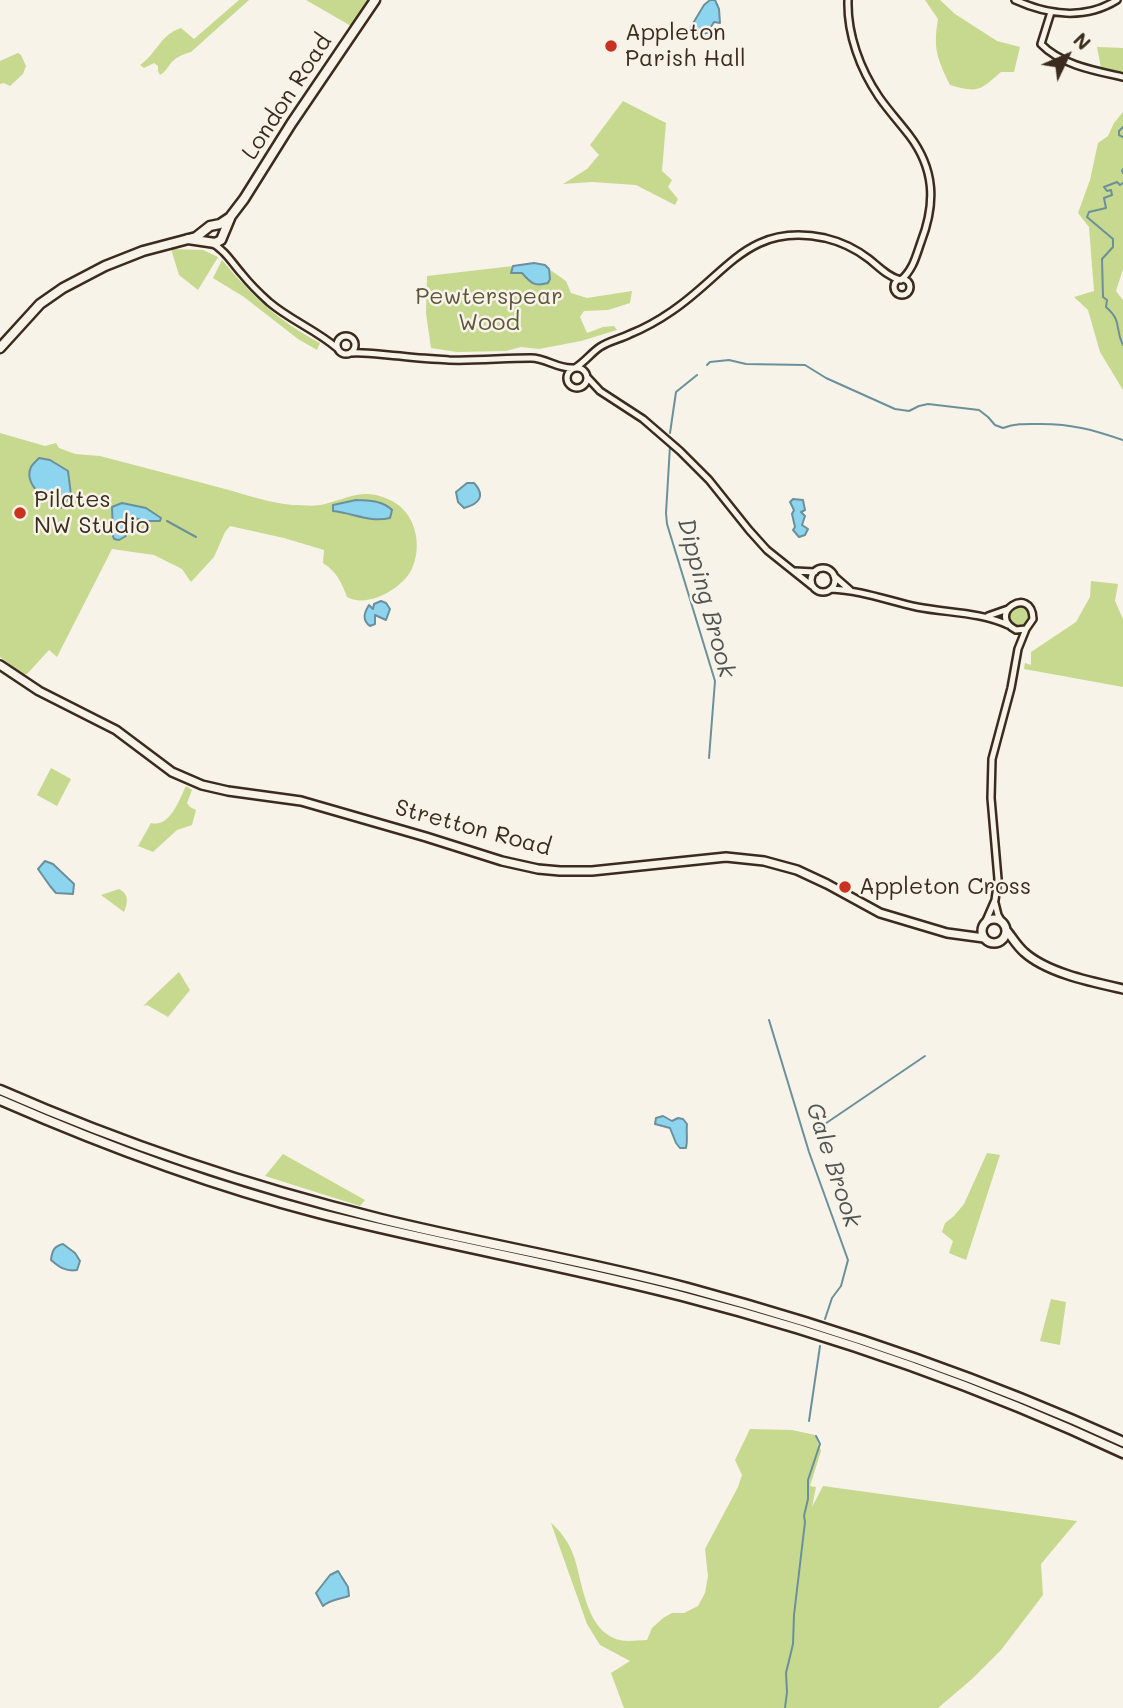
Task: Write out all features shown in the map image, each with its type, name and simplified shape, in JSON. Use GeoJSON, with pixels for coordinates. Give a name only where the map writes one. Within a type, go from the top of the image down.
{"type":"FeatureCollection","features":[{"type":"Feature","properties":{"kind":"highway","name":"London Road"},"geometry":{"type":"LineString","coordinates":[[223,235],[231,216],[375,0]]}},
{"type":"Feature","properties":{"kind":"highway","name":"London Road"},"geometry":{"type":"LineString","coordinates":[[216,225],[231,216]]}},
{"type":"Feature","properties":{"kind":"highway"},"geometry":{"type":"LineString","coordinates":[[0,348],[40,304],[63,288],[121,259],[198,236],[210,226],[221,228],[223,235],[219,242],[211,243],[188,239]]}},
{"type":"Feature","properties":{"kind":"highway"},"geometry":{"type":"LineString","coordinates":[[206,230],[205,237],[211,243]]}},
{"type":"Feature","properties":{"kind":"highway"},"geometry":{"type":"LineString","coordinates":[[0,1088],[157,1152],[293,1196],[430,1230],[617,1270],[828,1329],[987,1385],[1123,1442]]}},
{"type":"Feature","properties":{"kind":"highway"},"geometry":{"type":"LineString","coordinates":[[0,1100],[157,1163],[315,1212],[420,1238],[630,1283],[827,1339],[952,1382],[1123,1453]]}},
{"type":"Feature","properties":{"kind":"main road","name":"Stretton Road"},"geometry":{"type":"LineString","coordinates":[[0,665],[39,691],[116,730],[172,772],[202,785],[301,801],[426,836],[502,862],[560,872],[726,857],[764,861],[797,870],[880,913],[947,933],[984,938]]}},
{"type":"Feature","properties":{"kind":"main road"},"geometry":{"type":"LineString","coordinates":[[960,934],[974,931],[995,919],[1002,922],[1020,949]]}},
{"type":"Feature","properties":{"kind":"main road"},"geometry":{"type":"LineString","coordinates":[[984,925],[984,938],[993,944],[1001,942],[1020,949],[1047,967],[1123,989]]}},
{"type":"Feature","properties":{"kind":"main road"},"geometry":{"type":"LineString","coordinates":[[1001,942],[1006,930]]}},
{"type":"Feature","properties":{"kind":"street"},"geometry":{"type":"LineString","coordinates":[[848,0],[849,23],[861,65],[881,99],[919,149],[932,189],[930,216],[911,268],[908,293],[897,293],[884,273]]}},
{"type":"Feature","properties":{"kind":"street"},"geometry":{"type":"LineString","coordinates":[[1015,0],[1051,12],[1068,14],[1090,11],[1117,0]]}},
{"type":"Feature","properties":{"kind":"street"},"geometry":{"type":"LineString","coordinates":[[1051,12],[1041,44],[1048,51],[1075,64],[1123,77]]}},
{"type":"Feature","properties":{"kind":"street"},"geometry":{"type":"LineString","coordinates":[[223,235],[232,260]]}},
{"type":"Feature","properties":{"kind":"street"},"geometry":{"type":"LineString","coordinates":[[566,378],[568,372],[605,344],[643,328],[667,314],[701,290],[741,253],[768,240],[797,236],[836,241],[859,252],[884,273],[908,282],[910,286]]}},
{"type":"Feature","properties":{"kind":"street"},"geometry":{"type":"LineString","coordinates":[[211,243],[232,260],[254,288],[271,303],[343,354],[373,352],[449,360],[531,358],[583,370],[600,391],[643,419],[670,442],[709,480],[759,542],[821,592],[831,589],[852,592],[918,607],[985,616],[1019,631],[1026,629]]}},
{"type":"Feature","properties":{"kind":"street"},"geometry":{"type":"LineString","coordinates":[[894,289],[895,284],[911,268]]}},
{"type":"Feature","properties":{"kind":"street"},"geometry":{"type":"LineString","coordinates":[[319,335],[349,336],[363,348],[373,352]]}},
{"type":"Feature","properties":{"kind":"street"},"geometry":{"type":"LineString","coordinates":[[337,348],[338,339],[342,336]]}},
{"type":"Feature","properties":{"kind":"street"},"geometry":{"type":"LineString","coordinates":[[351,353],[355,347],[354,340]]}},
{"type":"Feature","properties":{"kind":"street"},"geometry":{"type":"LineString","coordinates":[[580,388],[586,383],[590,356]]}},
{"type":"Feature","properties":{"kind":"street"},"geometry":{"type":"LineString","coordinates":[[555,365],[570,386],[600,391]]}},
{"type":"Feature","properties":{"kind":"street"},"geometry":{"type":"LineString","coordinates":[[813,586],[811,579],[815,572],[826,569],[852,592]]}},
{"type":"Feature","properties":{"kind":"street"},"geometry":{"type":"LineString","coordinates":[[795,571],[815,572]]}},
{"type":"Feature","properties":{"kind":"street"},"geometry":{"type":"LineString","coordinates":[[831,589],[835,583],[834,576]]}},
{"type":"Feature","properties":{"kind":"street"},"geometry":{"type":"LineString","coordinates":[[984,925],[995,900],[998,879],[991,798],[992,760],[1018,649],[1033,620],[1030,608],[1020,603],[985,616]]}},
{"type":"Feature","properties":{"kind":"street"},"geometry":{"type":"LineString","coordinates":[[1008,609],[1006,617],[1018,649]]}},
{"type":"Feature","properties":{"kind":"street"},"geometry":{"type":"LineString","coordinates":[[995,900],[1002,922]]}},
{"type":"Feature","properties":{"kind":"green space"},"geometry":{"type":"Polygon","coordinates":[[[239,0],[249,0],[191,52],[173,61],[160,75],[158,66],[154,63],[144,68],[140,65],[174,31],[181,28],[194,39],[239,0]]]}},
{"type":"Feature","properties":{"kind":"green space"},"geometry":{"type":"Polygon","coordinates":[[[306,0],[374,0],[351,26],[306,0]]]}},
{"type":"Feature","properties":{"kind":"green space"},"geometry":{"type":"Polygon","coordinates":[[[925,0],[940,0],[955,14],[997,41],[1020,47],[1014,72],[1001,72],[978,89],[950,85],[937,53],[938,19],[925,0]]]}},
{"type":"Feature","properties":{"kind":"green space"},"geometry":{"type":"Polygon","coordinates":[[[1097,47],[1123,48],[1123,79],[1102,73],[1097,47]]]}},
{"type":"Feature","properties":{"kind":"green space"},"geometry":{"type":"Polygon","coordinates":[[[18,53],[26,66],[23,74],[10,86],[0,84],[0,61],[18,53]]]}},
{"type":"Feature","properties":{"kind":"green space"},"geometry":{"type":"Polygon","coordinates":[[[623,101],[666,123],[662,171],[672,180],[668,187],[678,199],[675,205],[636,185],[592,182],[563,184],[587,169],[599,155],[590,145],[623,101]]]}},
{"type":"Feature","properties":{"kind":"green space"},"geometry":{"type":"Polygon","coordinates":[[[1123,112],[1123,269],[1116,291],[1123,300],[1123,390],[1100,352],[1088,310],[1074,297],[1094,291],[1089,227],[1078,213],[1090,180],[1098,143],[1108,136],[1123,112]]]}},
{"type":"Feature","properties":{"kind":"green space"},"geometry":{"type":"Polygon","coordinates":[[[171,249],[203,250],[218,257],[198,290],[179,275],[171,249]]]}},
{"type":"Feature","properties":{"kind":"green space"},"geometry":{"type":"Polygon","coordinates":[[[222,260],[267,307],[291,326],[320,343],[317,350],[213,278],[222,260]]]}},
{"type":"Feature","properties":{"kind":"green space","name":"Pewterspear Wood"},"geometry":{"type":"Polygon","coordinates":[[[513,266],[512,273],[522,273],[531,283],[548,283],[549,269],[566,281],[571,293],[587,298],[632,291],[630,303],[608,310],[584,311],[580,317],[587,333],[603,327],[614,326],[617,330],[581,341],[539,349],[521,347],[506,351],[457,352],[431,348],[426,313],[427,276],[513,266]]]}},
{"type":"Feature","properties":{"kind":"green space"},"geometry":{"type":"Polygon","coordinates":[[[0,433],[45,446],[56,443],[59,448],[75,454],[100,456],[284,504],[317,505],[366,494],[382,497],[400,506],[411,521],[416,538],[416,557],[409,574],[395,588],[375,598],[356,600],[347,597],[338,578],[323,563],[324,550],[230,526],[214,557],[191,582],[182,569],[154,555],[112,549],[57,657],[49,650],[27,674],[22,674],[0,657],[0,433]]]}},
{"type":"Feature","properties":{"kind":"green space"},"geometry":{"type":"Polygon","coordinates":[[[1091,581],[1118,584],[1115,601],[1123,619],[1123,687],[1024,669],[1025,663],[1031,665],[1031,652],[1076,622],[1090,597],[1091,581]]]}},
{"type":"Feature","properties":{"kind":"green space"},"geometry":{"type":"Polygon","coordinates":[[[1019,605],[1027,608],[1030,616],[1027,624],[1019,627],[1011,624],[1008,616],[1011,608],[1019,605]]]}},
{"type":"Feature","properties":{"kind":"green space"},"geometry":{"type":"Polygon","coordinates":[[[51,768],[71,779],[57,806],[37,795],[51,768]]]}},
{"type":"Feature","properties":{"kind":"green space"},"geometry":{"type":"Polygon","coordinates":[[[186,786],[192,790],[187,803],[196,810],[192,825],[177,830],[153,852],[138,846],[151,823],[164,821],[169,817],[186,786]]]}},
{"type":"Feature","properties":{"kind":"green space"},"geometry":{"type":"Polygon","coordinates":[[[119,889],[125,893],[127,899],[124,912],[101,895],[119,889]]]}},
{"type":"Feature","properties":{"kind":"green space"},"geometry":{"type":"Polygon","coordinates":[[[179,972],[190,990],[168,1017],[147,1005],[143,1006],[179,972]]]}},
{"type":"Feature","properties":{"kind":"green space"},"geometry":{"type":"Polygon","coordinates":[[[987,1153],[1000,1155],[966,1260],[949,1253],[953,1241],[942,1232],[945,1223],[964,1204],[987,1153]]]}},
{"type":"Feature","properties":{"kind":"green space"},"geometry":{"type":"Polygon","coordinates":[[[283,1154],[365,1200],[360,1206],[265,1176],[283,1154]]]}},
{"type":"Feature","properties":{"kind":"green space"},"geometry":{"type":"Polygon","coordinates":[[[1051,1299],[1066,1302],[1060,1345],[1040,1341],[1051,1299]]]}},
{"type":"Feature","properties":{"kind":"green space"},"geometry":{"type":"Polygon","coordinates":[[[750,1429],[792,1430],[815,1435],[821,1451],[810,1486],[816,1487],[812,1507],[823,1486],[1077,1521],[1041,1564],[1043,1595],[1001,1650],[938,1708],[624,1708],[611,1673],[630,1661],[600,1645],[587,1624],[551,1523],[567,1541],[587,1604],[599,1627],[620,1640],[647,1640],[652,1628],[663,1618],[698,1606],[705,1593],[708,1576],[705,1549],[738,1487],[742,1475],[735,1460],[750,1429]]]}},
{"type":"Feature","properties":{"kind":"water"},"geometry":{"type":"Polygon","coordinates":[[[710,0],[715,0],[719,9],[720,23],[714,22],[707,33],[695,35],[689,30],[710,0]]]}},
{"type":"Feature","properties":{"kind":"water"},"geometry":{"type":"Polygon","coordinates":[[[534,263],[545,265],[549,269],[548,283],[536,284],[530,282],[522,273],[511,273],[513,266],[534,263]]]}},
{"type":"Feature","properties":{"kind":"water"},"geometry":{"type":"Polygon","coordinates":[[[39,458],[50,460],[68,471],[71,495],[61,508],[55,501],[40,494],[32,484],[29,473],[39,458]]]}},
{"type":"Feature","properties":{"kind":"water"},"geometry":{"type":"Polygon","coordinates":[[[467,483],[474,483],[480,496],[477,502],[464,508],[458,502],[456,492],[467,483]]]}},
{"type":"Feature","properties":{"kind":"water"},"geometry":{"type":"Polygon","coordinates":[[[793,499],[803,500],[805,510],[801,512],[805,516],[802,525],[808,529],[805,535],[799,537],[793,530],[794,510],[790,502],[793,499]]]}},
{"type":"Feature","properties":{"kind":"water"},"geometry":{"type":"Polygon","coordinates":[[[356,500],[384,504],[392,510],[390,518],[369,519],[333,511],[333,505],[356,500]]]}},
{"type":"Feature","properties":{"kind":"water"},"geometry":{"type":"Polygon","coordinates":[[[122,503],[146,508],[161,518],[160,521],[128,518],[125,525],[126,536],[119,540],[114,539],[112,507],[122,503]]]}},
{"type":"Feature","properties":{"kind":"water"},"geometry":{"type":"Polygon","coordinates":[[[381,601],[390,609],[386,620],[375,615],[375,624],[370,626],[365,619],[366,611],[369,605],[373,609],[374,604],[381,601]]]}},
{"type":"Feature","properties":{"kind":"water"},"geometry":{"type":"Polygon","coordinates":[[[45,861],[53,864],[74,884],[73,894],[56,893],[50,886],[38,869],[45,861]]]}},
{"type":"Feature","properties":{"kind":"water"},"geometry":{"type":"Polygon","coordinates":[[[663,1116],[672,1121],[683,1119],[687,1124],[686,1148],[680,1148],[676,1143],[670,1128],[655,1124],[656,1118],[663,1116]]]}},
{"type":"Feature","properties":{"kind":"water"},"geometry":{"type":"Polygon","coordinates":[[[63,1244],[75,1253],[80,1261],[77,1270],[63,1268],[51,1260],[54,1249],[63,1244]]]}},
{"type":"Feature","properties":{"kind":"water"},"geometry":{"type":"Polygon","coordinates":[[[338,1571],[348,1587],[349,1596],[323,1606],[316,1593],[330,1575],[338,1571]]]}},
{"type":"Feature","properties":{"kind":"waterway"},"geometry":{"type":"LineString","coordinates":[[1123,127],[1119,131],[1119,135],[1123,137]]}},
{"type":"Feature","properties":{"kind":"waterway"},"geometry":{"type":"LineString","coordinates":[[1123,169],[1123,173]]}},
{"type":"Feature","properties":{"kind":"waterway"},"geometry":{"type":"LineString","coordinates":[[1123,183],[1120,185],[1117,182],[1104,187],[1107,191],[1111,190],[1112,195],[1104,198],[1106,208],[1089,212],[1087,217],[1113,239],[1113,247],[1102,259],[1103,297],[1107,300],[1106,307],[1116,321],[1123,345]]}},
{"type":"Feature","properties":{"kind":"waterway","name":"Dipping Brook"},"geometry":{"type":"LineString","coordinates":[[707,365],[710,362],[729,360],[746,364],[805,365],[826,378],[895,409],[909,411],[928,404],[979,410],[995,425],[1003,428],[1022,424],[1063,425],[1123,440]]}},
{"type":"Feature","properties":{"kind":"waterway","name":"Dipping Brook"},"geometry":{"type":"LineString","coordinates":[[670,433],[676,392],[697,375]]}},
{"type":"Feature","properties":{"kind":"waterway","name":"Dipping Brook"},"geometry":{"type":"LineString","coordinates":[[670,446],[667,524],[715,681],[709,758]]}},
{"type":"Feature","properties":{"kind":"waterway"},"geometry":{"type":"LineString","coordinates":[[167,521],[196,537]]}},
{"type":"Feature","properties":{"kind":"waterway","name":"Gale Brook"},"geometry":{"type":"LineString","coordinates":[[769,1020],[809,1152],[848,1260],[841,1286],[832,1298],[825,1319]]}},
{"type":"Feature","properties":{"kind":"waterway"},"geometry":{"type":"LineString","coordinates":[[816,1130],[925,1056]]}},
{"type":"Feature","properties":{"kind":"waterway","name":"Gale Brook"},"geometry":{"type":"LineString","coordinates":[[809,1421],[820,1346]]}},
{"type":"Feature","properties":{"kind":"waterway","name":"Gale Brook"},"geometry":{"type":"LineString","coordinates":[[785,1708],[786,1673],[793,1644],[808,1480],[820,1444],[816,1436]]}},
{"type":"Feature","properties":{"kind":"place","name":"Appleton Parish Hall"},"geometry":{"type":"Point","coordinates":[611,46]}},
{"type":"Feature","properties":{"kind":"place","name":"Pilates NW Studio"},"geometry":{"type":"Point","coordinates":[20,513]}},
{"type":"Feature","properties":{"kind":"place","name":"Appleton Cross"},"geometry":{"type":"Point","coordinates":[845,887]}}]}
